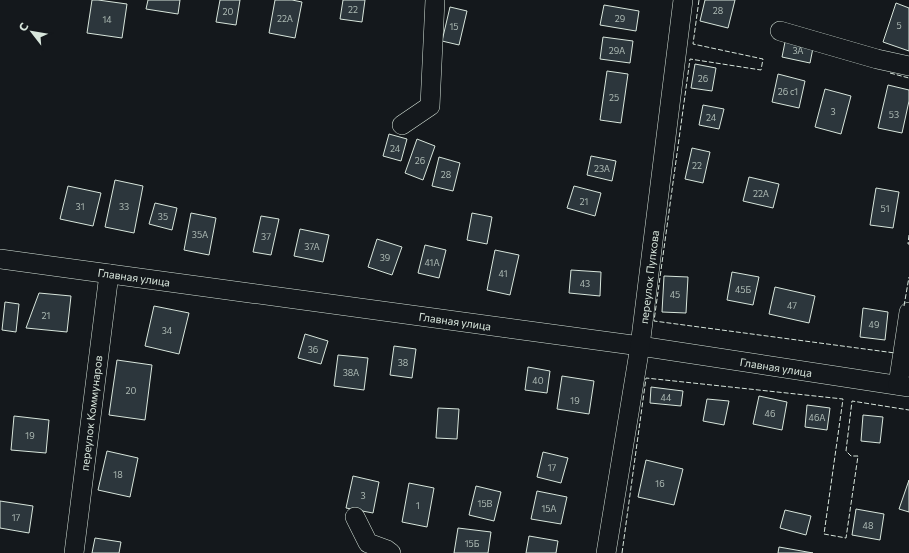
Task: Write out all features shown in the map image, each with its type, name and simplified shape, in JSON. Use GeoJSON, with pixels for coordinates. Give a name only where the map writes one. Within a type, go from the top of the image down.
{"type":"FeatureCollection","features":[{"type":"Feature","properties":{"kind":"street"},"geometry":{"type":"LineString","coordinates":[[402,125],[430,106],[435,0]]}},
{"type":"Feature","properties":{"kind":"street","name":"переулок Пупкова"},"geometry":{"type":"LineString","coordinates":[[606,553],[640,346],[683,0]]}},
{"type":"Feature","properties":{"kind":"street"},"geometry":{"type":"LineString","coordinates":[[780,31],[878,59],[909,66]]}},
{"type":"Feature","properties":{"kind":"street","name":"Главная улица"},"geometry":{"type":"LineString","coordinates":[[0,259],[640,346],[903,386]]}},
{"type":"Feature","properties":{"kind":"street","name":"переулок Коммунаров"},"geometry":{"type":"LineString","coordinates":[[74,553],[109,274]]}},
{"type":"Feature","properties":{"kind":"street"},"geometry":{"type":"LineString","coordinates":[[903,386],[909,312]]}},
{"type":"Feature","properties":{"kind":"street"},"geometry":{"type":"LineString","coordinates":[[355,517],[368,544],[387,550],[391,553]]}},
{"type":"Feature","properties":{"kind":"building"},"geometry":{"type":"Polygon","coordinates":[[[92,0],[127,4],[122,38],[87,33],[92,0]]]}},
{"type":"Feature","properties":{"kind":"building"},"geometry":{"type":"Polygon","coordinates":[[[148,0],[180,0],[178,14],[146,9],[148,0]]]}},
{"type":"Feature","properties":{"kind":"building"},"geometry":{"type":"Polygon","coordinates":[[[220,0],[240,0],[236,25],[216,22],[220,0]]]}},
{"type":"Feature","properties":{"kind":"building"},"geometry":{"type":"Polygon","coordinates":[[[275,0],[292,0],[302,2],[295,38],[269,33],[275,0]]]}},
{"type":"Feature","properties":{"kind":"building"},"geometry":{"type":"Polygon","coordinates":[[[343,0],[365,0],[362,22],[340,19],[343,0]]]}},
{"type":"Feature","properties":{"kind":"building"},"geometry":{"type":"Polygon","coordinates":[[[705,0],[735,0],[728,28],[700,21],[705,0]]]}},
{"type":"Feature","properties":{"kind":"building"},"geometry":{"type":"Polygon","coordinates":[[[896,3],[909,8],[909,51],[883,42],[896,3]]]}},
{"type":"Feature","properties":{"kind":"building"},"geometry":{"type":"Polygon","coordinates":[[[604,5],[639,11],[636,31],[600,25],[604,5]]]}},
{"type":"Feature","properties":{"kind":"building"},"geometry":{"type":"Polygon","coordinates":[[[450,7],[467,11],[459,45],[442,41],[450,7]]]}},
{"type":"Feature","properties":{"kind":"building"},"geometry":{"type":"Polygon","coordinates":[[[603,37],[633,41],[630,63],[600,59],[603,37]]]}},
{"type":"Feature","properties":{"kind":"building"},"geometry":{"type":"Polygon","coordinates":[[[786,37],[814,43],[810,63],[782,57],[786,37]]]}},
{"type":"Feature","properties":{"kind":"building"},"geometry":{"type":"Polygon","coordinates":[[[695,64],[716,68],[712,91],[691,88],[695,64]]]}},
{"type":"Feature","properties":{"kind":"building"},"geometry":{"type":"Polygon","coordinates":[[[607,71],[628,74],[621,123],[600,120],[607,71]]]}},
{"type":"Feature","properties":{"kind":"building"},"geometry":{"type":"Polygon","coordinates":[[[778,74],[805,81],[799,108],[772,102],[778,74]]]}},
{"type":"Feature","properties":{"kind":"building"},"geometry":{"type":"Polygon","coordinates":[[[888,85],[909,90],[909,101],[902,133],[878,128],[888,85]]]}},
{"type":"Feature","properties":{"kind":"building"},"geometry":{"type":"Polygon","coordinates":[[[825,89],[851,96],[841,134],[815,127],[825,89]]]}},
{"type":"Feature","properties":{"kind":"building"},"geometry":{"type":"Polygon","coordinates":[[[703,105],[724,109],[719,129],[699,125],[703,105]]]}},
{"type":"Feature","properties":{"kind":"building"},"geometry":{"type":"Polygon","coordinates":[[[389,134],[407,139],[401,161],[383,156],[389,134]]]}},
{"type":"Feature","properties":{"kind":"building"},"geometry":{"type":"Polygon","coordinates":[[[417,139],[435,146],[423,180],[405,173],[417,139]]]}},
{"type":"Feature","properties":{"kind":"building"},"geometry":{"type":"Polygon","coordinates":[[[692,148],[710,152],[703,183],[685,179],[692,148]]]}},
{"type":"Feature","properties":{"kind":"building"},"geometry":{"type":"Polygon","coordinates":[[[591,156],[616,161],[612,181],[587,175],[591,156]]]}},
{"type":"Feature","properties":{"kind":"building"},"geometry":{"type":"Polygon","coordinates":[[[439,157],[460,163],[453,191],[432,186],[439,157]]]}},
{"type":"Feature","properties":{"kind":"building"},"geometry":{"type":"Polygon","coordinates":[[[749,177],[779,184],[773,208],[743,201],[749,177]]]}},
{"type":"Feature","properties":{"kind":"building"},"geometry":{"type":"Polygon","coordinates":[[[115,180],[143,186],[134,233],[105,227],[115,180]]]}},
{"type":"Feature","properties":{"kind":"building"},"geometry":{"type":"Polygon","coordinates":[[[68,186],[101,193],[93,226],[60,219],[68,186]]]}},
{"type":"Feature","properties":{"kind":"building"},"geometry":{"type":"Polygon","coordinates":[[[574,186],[601,193],[595,216],[567,208],[574,186]]]}},
{"type":"Feature","properties":{"kind":"building"},"geometry":{"type":"Polygon","coordinates":[[[876,188],[899,192],[893,228],[870,225],[876,188]]]}},
{"type":"Feature","properties":{"kind":"building"},"geometry":{"type":"Polygon","coordinates":[[[155,203],[177,208],[172,230],[149,224],[155,203]]]}},
{"type":"Feature","properties":{"kind":"building"},"geometry":{"type":"Polygon","coordinates":[[[191,213],[216,218],[209,255],[184,250],[191,213]]]}},
{"type":"Feature","properties":{"kind":"building"},"geometry":{"type":"Polygon","coordinates":[[[472,213],[492,217],[487,244],[467,240],[472,213]]]}},
{"type":"Feature","properties":{"kind":"building"},"geometry":{"type":"Polygon","coordinates":[[[261,216],[279,219],[271,255],[253,252],[261,216]]]}},
{"type":"Feature","properties":{"kind":"building"},"geometry":{"type":"Polygon","coordinates":[[[300,229],[329,235],[323,262],[294,256],[300,229]]]}},
{"type":"Feature","properties":{"kind":"building"},"geometry":{"type":"Polygon","coordinates":[[[377,239],[402,247],[392,275],[368,267],[377,239]]]}},
{"type":"Feature","properties":{"kind":"building"},"geometry":{"type":"Polygon","coordinates":[[[425,245],[446,250],[439,278],[418,273],[425,245]]]}},
{"type":"Feature","properties":{"kind":"building"},"geometry":{"type":"Polygon","coordinates":[[[495,250],[519,255],[510,295],[487,290],[495,250]]]}},
{"type":"Feature","properties":{"kind":"building"},"geometry":{"type":"Polygon","coordinates":[[[571,270],[601,272],[600,296],[569,293],[571,270]]]}},
{"type":"Feature","properties":{"kind":"building"},"geometry":{"type":"Polygon","coordinates":[[[732,272],[759,277],[753,305],[727,300],[732,272]]]}},
{"type":"Feature","properties":{"kind":"building"},"geometry":{"type":"Polygon","coordinates":[[[664,276],[688,277],[686,313],[662,312],[664,276]]]}},
{"type":"Feature","properties":{"kind":"building"},"geometry":{"type":"Polygon","coordinates":[[[775,287],[815,296],[809,323],[769,314],[775,287]]]}},
{"type":"Feature","properties":{"kind":"building"},"geometry":{"type":"Polygon","coordinates":[[[39,293],[71,296],[67,332],[26,328],[39,293]]]}},
{"type":"Feature","properties":{"kind":"building"},"geometry":{"type":"Polygon","coordinates":[[[5,302],[19,304],[16,332],[2,330],[5,302]]]}},
{"type":"Feature","properties":{"kind":"building"},"geometry":{"type":"Polygon","coordinates":[[[154,306],[189,313],[179,354],[145,346],[154,306]]]}},
{"type":"Feature","properties":{"kind":"building"},"geometry":{"type":"Polygon","coordinates":[[[863,308],[888,312],[885,340],[860,337],[863,308]]]}},
{"type":"Feature","properties":{"kind":"building"},"geometry":{"type":"Polygon","coordinates":[[[305,334],[328,341],[321,364],[298,358],[305,334]]]}},
{"type":"Feature","properties":{"kind":"building"},"geometry":{"type":"Polygon","coordinates":[[[394,346],[416,349],[412,378],[390,375],[394,346]]]}},
{"type":"Feature","properties":{"kind":"building"},"geometry":{"type":"Polygon","coordinates":[[[338,355],[368,358],[364,390],[334,386],[338,355]]]}},
{"type":"Feature","properties":{"kind":"building"},"geometry":{"type":"Polygon","coordinates":[[[117,360],[152,365],[145,420],[109,415],[117,360]]]}},
{"type":"Feature","properties":{"kind":"building"},"geometry":{"type":"Polygon","coordinates":[[[528,367],[550,371],[547,393],[525,390],[528,367]]]}},
{"type":"Feature","properties":{"kind":"building"},"geometry":{"type":"Polygon","coordinates":[[[562,376],[594,381],[589,414],[557,409],[562,376]]]}},
{"type":"Feature","properties":{"kind":"building"},"geometry":{"type":"Polygon","coordinates":[[[651,387],[683,391],[681,406],[650,403],[651,387]]]}},
{"type":"Feature","properties":{"kind":"building"},"geometry":{"type":"Polygon","coordinates":[[[759,396],[787,402],[782,430],[753,424],[759,396]]]}},
{"type":"Feature","properties":{"kind":"building"},"geometry":{"type":"Polygon","coordinates":[[[707,399],[729,401],[724,425],[703,421],[707,399]]]}},
{"type":"Feature","properties":{"kind":"building"},"geometry":{"type":"Polygon","coordinates":[[[807,405],[830,408],[827,430],[805,427],[807,405]]]}},
{"type":"Feature","properties":{"kind":"building"},"geometry":{"type":"Polygon","coordinates":[[[438,408],[459,409],[457,439],[436,438],[438,408]]]}},
{"type":"Feature","properties":{"kind":"building"},"geometry":{"type":"Polygon","coordinates":[[[863,415],[883,417],[880,443],[861,441],[863,415]]]}},
{"type":"Feature","properties":{"kind":"building"},"geometry":{"type":"Polygon","coordinates":[[[14,416],[49,420],[46,453],[11,450],[14,416]]]}},
{"type":"Feature","properties":{"kind":"building"},"geometry":{"type":"Polygon","coordinates":[[[107,451],[138,458],[130,497],[98,490],[107,451]]]}},
{"type":"Feature","properties":{"kind":"building"},"geometry":{"type":"Polygon","coordinates":[[[543,452],[568,458],[561,483],[537,477],[543,452]]]}},
{"type":"Feature","properties":{"kind":"building"},"geometry":{"type":"Polygon","coordinates":[[[646,460],[683,469],[674,505],[638,497],[646,460]]]}},
{"type":"Feature","properties":{"kind":"building"},"geometry":{"type":"Polygon","coordinates":[[[353,476],[379,482],[373,513],[346,508],[353,476]]]}},
{"type":"Feature","properties":{"kind":"building"},"geometry":{"type":"Polygon","coordinates":[[[909,480],[909,512],[899,509],[909,480]]]}},
{"type":"Feature","properties":{"kind":"building"},"geometry":{"type":"Polygon","coordinates":[[[409,483],[434,488],[427,527],[402,522],[409,483]]]}},
{"type":"Feature","properties":{"kind":"building"},"geometry":{"type":"Polygon","coordinates":[[[476,486],[501,492],[494,521],[469,515],[476,486]]]}},
{"type":"Feature","properties":{"kind":"building"},"geometry":{"type":"Polygon","coordinates":[[[537,491],[567,497],[561,524],[531,519],[537,491]]]}},
{"type":"Feature","properties":{"kind":"building"},"geometry":{"type":"Polygon","coordinates":[[[0,501],[33,506],[29,533],[0,528],[0,501]]]}},
{"type":"Feature","properties":{"kind":"building"},"geometry":{"type":"Polygon","coordinates":[[[856,509],[884,514],[880,540],[852,535],[856,509]]]}},
{"type":"Feature","properties":{"kind":"building"},"geometry":{"type":"Polygon","coordinates":[[[785,510],[811,516],[806,535],[780,528],[785,510]]]}},
{"type":"Feature","properties":{"kind":"building"},"geometry":{"type":"Polygon","coordinates":[[[458,528],[491,532],[488,553],[454,553],[458,528]]]}},
{"type":"Feature","properties":{"kind":"building"},"geometry":{"type":"Polygon","coordinates":[[[529,536],[558,541],[556,553],[526,553],[529,536]]]}},
{"type":"Feature","properties":{"kind":"building"},"geometry":{"type":"Polygon","coordinates":[[[95,538],[121,542],[119,553],[92,553],[95,538]]]}},
{"type":"Feature","properties":{"kind":"building"},"geometry":{"type":"Polygon","coordinates":[[[779,547],[813,553],[778,553],[779,547]]]}},
{"type":"Feature","properties":{"kind":"fence"},"geometry":{"type":"LineString","coordinates":[[699,0],[693,44],[763,59],[761,70],[690,59],[654,321],[895,353]]}},
{"type":"Feature","properties":{"kind":"fence"},"geometry":{"type":"LineString","coordinates":[[890,73],[909,78]]}},
{"type":"Feature","properties":{"kind":"fence"},"geometry":{"type":"LineString","coordinates":[[909,235],[909,244]]}},
{"type":"Feature","properties":{"kind":"fence"},"geometry":{"type":"LineString","coordinates":[[904,306],[909,277]]}},
{"type":"Feature","properties":{"kind":"fence"},"geometry":{"type":"LineString","coordinates":[[622,553],[646,378],[843,399],[824,534],[846,538],[858,456],[851,456],[846,451],[852,401],[909,410]]}}]}
